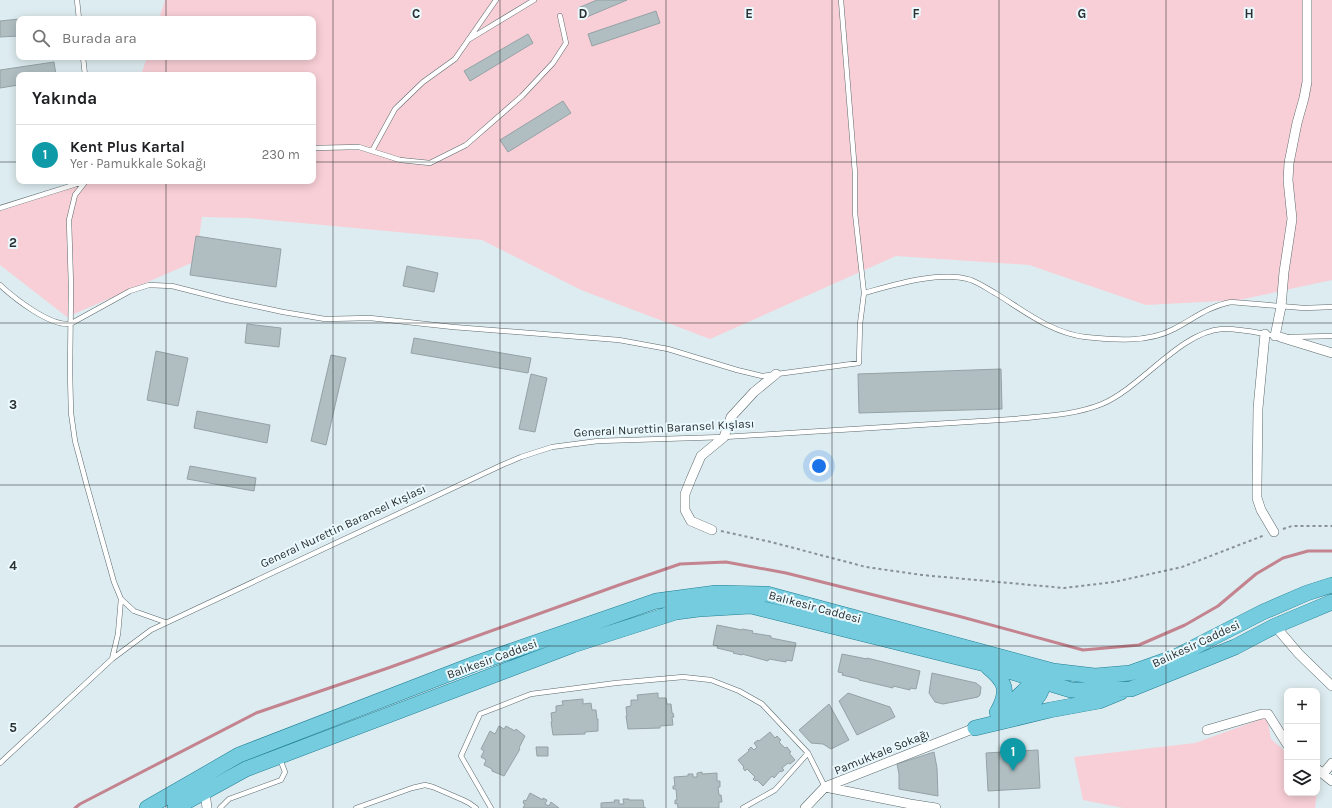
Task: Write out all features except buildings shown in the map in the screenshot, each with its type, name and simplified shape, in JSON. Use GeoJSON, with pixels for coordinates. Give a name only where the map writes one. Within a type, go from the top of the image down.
{"type":"FeatureCollection","features":[{"type":"Feature","properties":{"kind":"main road","name":"Balıkesir Caddesi"},"geometry":{"type":"LineString","coordinates":[[175,808],[246,769],[279,756],[573,645],[676,612],[698,609],[751,606],[984,664],[1039,675],[1053,670],[1095,676],[1130,673],[1175,657],[1263,612],[1307,593],[1332,585]]}},
{"type":"Feature","properties":{"kind":"main road","name":"Balıkesir Caddesi"},"geometry":{"type":"LineString","coordinates":[[147,808],[239,755],[477,663],[656,601],[716,593],[767,594],[1039,675],[1071,690],[1130,689],[1235,647],[1275,626],[1332,602]]}},
{"type":"Feature","properties":{"kind":"main road"},"geometry":{"type":"LineString","coordinates":[[984,664],[999,676],[1004,685],[1005,695],[1002,716]]}},
{"type":"Feature","properties":{"kind":"main road"},"geometry":{"type":"LineString","coordinates":[[1002,716],[1039,675]]}},
{"type":"Feature","properties":{"kind":"main road"},"geometry":{"type":"LineString","coordinates":[[975,728],[1002,716],[1099,701],[1130,689]]}},
{"type":"Feature","properties":{"kind":"street"},"geometry":{"type":"LineString","coordinates":[[1277,337],[1284,272],[1292,219],[1288,180],[1289,163],[1307,82],[1307,0]]}},
{"type":"Feature","properties":{"kind":"street"},"geometry":{"type":"LineString","coordinates":[[1265,334],[1258,408],[1256,484],[1260,510],[1274,532]]}},
{"type":"Feature","properties":{"kind":"street","name":"General Nurettin Baransel Kışlası"},"geometry":{"type":"LineString","coordinates":[[1277,337],[1332,353]]}},
{"type":"Feature","properties":{"kind":"street"},"geometry":{"type":"LineString","coordinates":[[712,530],[691,521],[685,510],[685,494],[700,456],[724,437],[731,417],[754,392],[776,374]]}},
{"type":"Feature","properties":{"kind":"street"},"geometry":{"type":"LineString","coordinates":[[1275,626],[1299,654],[1332,686]]}},
{"type":"Feature","properties":{"kind":"street"},"geometry":{"type":"LineString","coordinates":[[1207,730],[1262,714],[1268,714],[1284,739]]}},
{"type":"Feature","properties":{"kind":"street","name":"Pamukkale Sokağı"},"geometry":{"type":"LineString","coordinates":[[805,808],[825,787],[975,728]]}},
{"type":"Feature","properties":{"kind":"street"},"geometry":{"type":"LineString","coordinates":[[1332,763],[1320,772],[1332,781]]}},
{"type":"Feature","properties":{"kind":"street"},"geometry":{"type":"LineString","coordinates":[[825,787],[936,808]]}},
{"type":"Feature","properties":{"kind":"street"},"geometry":{"type":"LineString","coordinates":[[205,792],[207,808]]}},
{"type":"Feature","properties":{"kind":"lane"},"geometry":{"type":"LineString","coordinates":[[78,0],[79,16]]}},
{"type":"Feature","properties":{"kind":"lane"},"geometry":{"type":"LineString","coordinates":[[372,152],[395,109],[423,82],[455,59],[496,0]]}},
{"type":"Feature","properties":{"kind":"lane"},"geometry":{"type":"LineString","coordinates":[[467,41],[534,0]]}},
{"type":"Feature","properties":{"kind":"lane"},"geometry":{"type":"LineString","coordinates":[[0,285],[7,292],[50,320],[63,325],[70,324],[130,291],[149,285],[172,286],[269,309],[325,319],[370,318],[454,327],[619,340],[668,349],[762,376],[859,363],[860,324],[864,293],[855,213],[856,173],[841,0]]}},
{"type":"Feature","properties":{"kind":"lane"},"geometry":{"type":"LineString","coordinates":[[316,148],[358,147],[400,160],[430,163],[466,145],[522,96],[553,63],[566,43],[560,16]]}},
{"type":"Feature","properties":{"kind":"lane"},"geometry":{"type":"LineString","coordinates":[[83,60],[85,72]]}},
{"type":"Feature","properties":{"kind":"lane"},"geometry":{"type":"LineString","coordinates":[[0,208],[76,184]]}},
{"type":"Feature","properties":{"kind":"lane"},"geometry":{"type":"LineString","coordinates":[[84,184],[75,195],[69,220],[71,286],[71,413],[75,441],[114,582],[121,599],[134,611],[165,622]]}},
{"type":"Feature","properties":{"kind":"lane"},"geometry":{"type":"LineString","coordinates":[[864,293],[894,284],[915,280],[955,277],[971,280],[1046,325],[1066,333],[1083,337],[1110,339],[1144,339],[1159,336],[1174,330],[1211,307],[1231,302],[1281,307],[1332,307]]}},
{"type":"Feature","properties":{"kind":"lane","name":"General Nurettin Baransel Kışlası"},"geometry":{"type":"LineString","coordinates":[[0,763],[112,659],[151,630],[165,622],[495,468],[536,451],[564,445],[598,441],[724,437],[1015,419],[1040,416],[1081,410],[1101,404],[1118,396],[1183,344],[1201,335],[1220,329],[1241,329],[1277,337],[1332,336]]}},
{"type":"Feature","properties":{"kind":"lane"},"geometry":{"type":"LineString","coordinates":[[112,659],[118,634],[121,599]]}},
{"type":"Feature","properties":{"kind":"lane"},"geometry":{"type":"LineString","coordinates":[[490,808],[461,756],[480,714],[531,694],[616,682],[683,677],[711,680],[739,691],[762,704],[808,754],[825,787]]}},
{"type":"Feature","properties":{"kind":"lane"},"geometry":{"type":"LineString","coordinates":[[743,808],[775,790],[808,754]]}},
{"type":"Feature","properties":{"kind":"lane"},"geometry":{"type":"LineString","coordinates":[[220,808],[229,799],[281,780],[285,772],[279,756]]}},
{"type":"Feature","properties":{"kind":"lane"},"geometry":{"type":"LineString","coordinates":[[356,808],[412,788],[426,785],[463,800],[476,808]]}},
{"type":"Feature","properties":{"kind":"path"},"geometry":{"type":"LineString","coordinates":[[712,530],[771,542],[866,567],[922,575],[1064,588],[1114,582],[1182,567],[1292,526],[1332,526]]}},
{"type":"Feature","properties":{"kind":"shaded area"},"geometry":{"type":"Polygon","coordinates":[[[165,0],[1332,0],[1332,280],[1239,300],[1146,305],[1029,265],[896,256],[710,339],[581,290],[482,240],[248,218],[202,217],[196,261],[67,317],[0,265],[0,211],[78,184],[316,184],[316,72],[142,72],[146,60],[316,60],[316,16],[160,16],[165,0]]]}},
{"type":"Feature","properties":{"kind":"shaded area"},"geometry":{"type":"Polygon","coordinates":[[[1267,717],[1271,739],[1284,750],[1284,796],[1317,796],[1315,808],[1123,808],[1083,800],[1074,757],[1195,743],[1267,717]]]}},
{"type":"Feature","properties":{"kind":"waterway"},"geometry":{"type":"LineString","coordinates":[[75,808],[80,804],[256,713],[388,668],[680,564],[726,562],[786,573],[958,616],[1083,650],[1139,645],[1185,625],[1218,606],[1256,574],[1283,558],[1308,551],[1332,551]]}},
{"type":"Feature","properties":{"kind":"place","name":"Kent Plus Kartal"},"geometry":{"type":"Point","coordinates":[1013,771]}}]}
